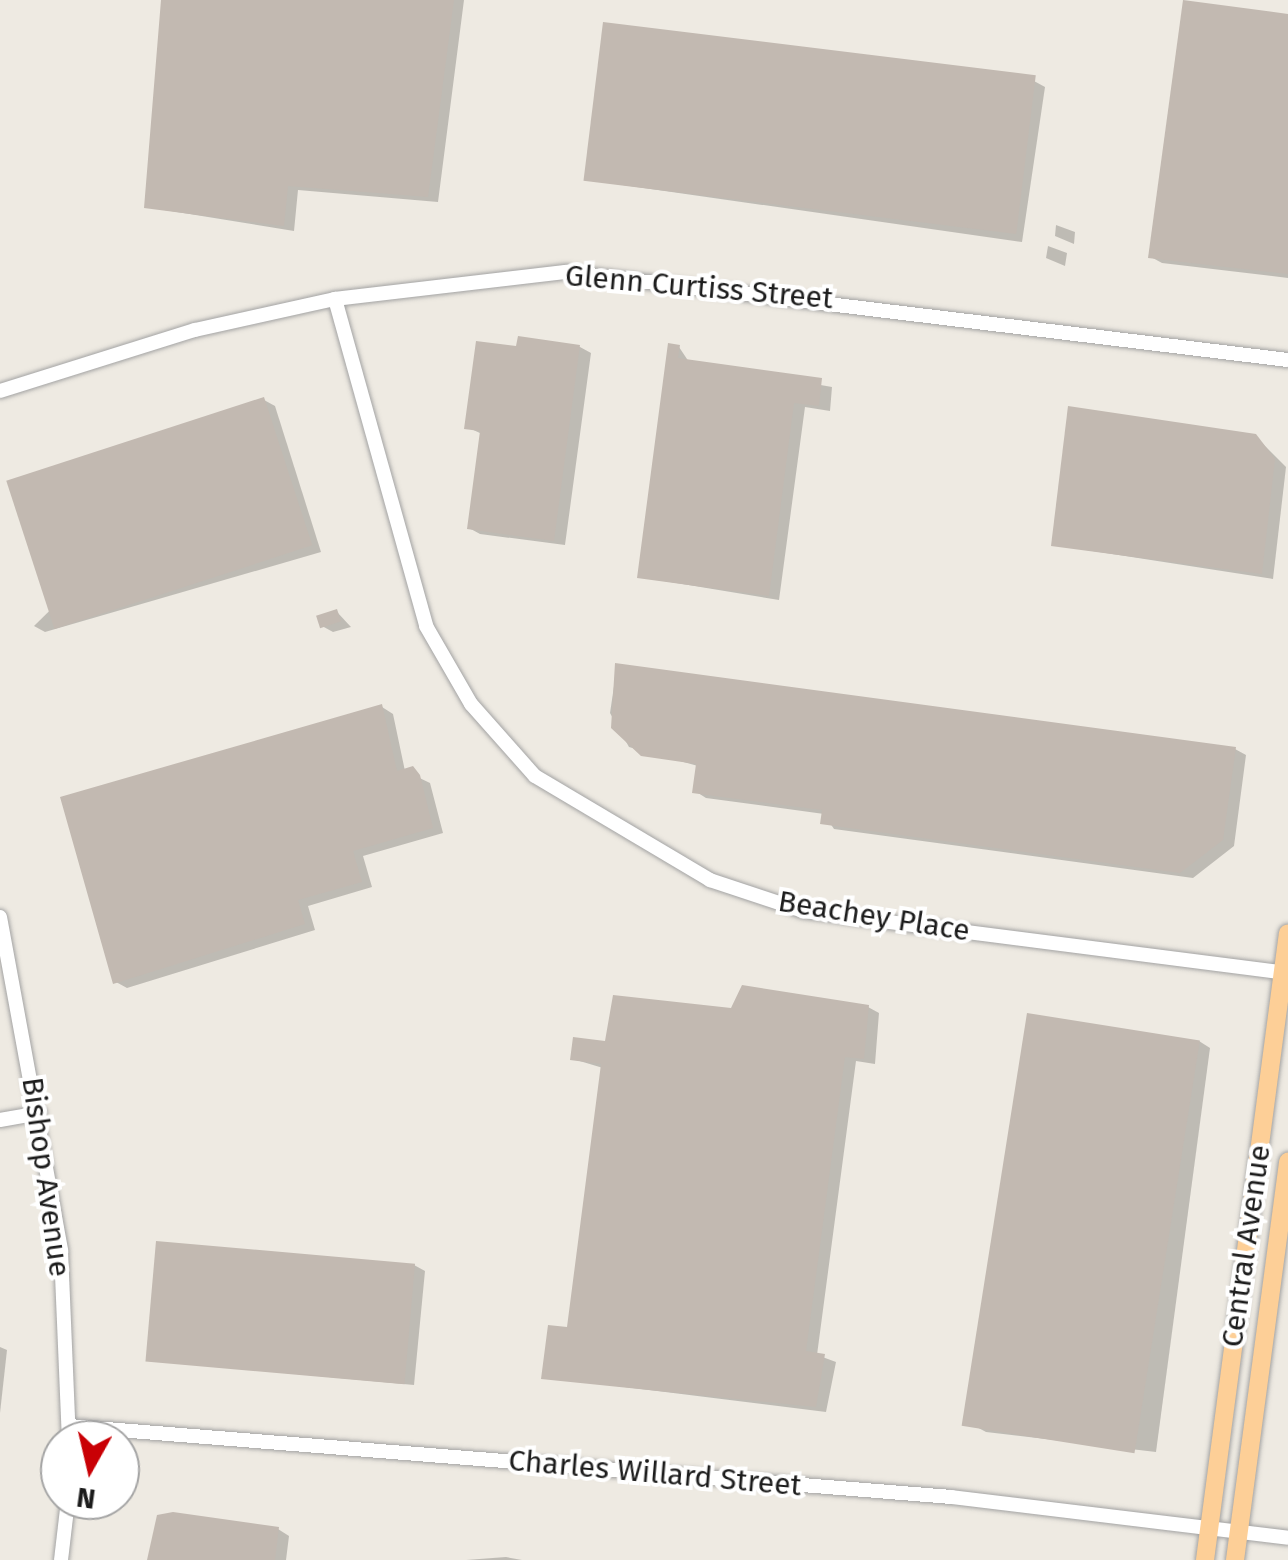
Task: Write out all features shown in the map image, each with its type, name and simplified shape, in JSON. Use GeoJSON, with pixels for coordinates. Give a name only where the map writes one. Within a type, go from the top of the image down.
{"type":"FeatureCollection","features":[{"type":"Feature","properties":{"kind":"main road","name":"Central Avenue"},"geometry":{"type":"LineString","coordinates":[[1204,1560],[1288,933]]}},
{"type":"Feature","properties":{"kind":"main road","name":"Central Avenue"},"geometry":{"type":"LineString","coordinates":[[1235,1560],[1288,1162]]}},
{"type":"Feature","properties":{"kind":"main road"},"geometry":{"type":"LineString","coordinates":[[1245,1252],[1275,1257]]}},
{"type":"Feature","properties":{"kind":"street","name":"Glenn Curtiss Street"},"geometry":{"type":"LineString","coordinates":[[0,391],[195,330],[335,300],[520,274],[652,278],[1288,360]]}},
{"type":"Feature","properties":{"kind":"street","name":"Beachey Place"},"geometry":{"type":"LineString","coordinates":[[335,300],[426,626],[472,704],[535,776],[710,880],[803,911],[1285,973]]}},
{"type":"Feature","properties":{"kind":"street","name":"Bishop Avenue"},"geometry":{"type":"LineString","coordinates":[[0,917],[61,1251],[68,1420]]}},
{"type":"Feature","properties":{"kind":"street"},"geometry":{"type":"LineString","coordinates":[[0,1120],[39,1114]]}},
{"type":"Feature","properties":{"kind":"street","name":"Charles Willard Street"},"geometry":{"type":"LineString","coordinates":[[140,1438],[951,1497],[1288,1538]]}},
{"type":"Feature","properties":{"kind":"street"},"geometry":{"type":"LineString","coordinates":[[61,1560],[66,1520]]}},
{"type":"Feature","properties":{"kind":"building"},"geometry":{"type":"Polygon","coordinates":[[[161,0],[454,0],[428,197],[288,186],[284,226],[144,208],[161,0]]]}},
{"type":"Feature","properties":{"kind":"building"},"geometry":{"type":"Polygon","coordinates":[[[1183,0],[1288,14],[1288,274],[1148,258],[1183,0]]]}},
{"type":"Feature","properties":{"kind":"building"},"geometry":{"type":"Polygon","coordinates":[[[603,22],[1036,75],[1016,234],[584,181],[603,22]]]}},
{"type":"Feature","properties":{"kind":"building"},"geometry":{"type":"Polygon","coordinates":[[[518,336],[580,345],[554,541],[467,529],[480,431],[464,429],[476,341],[516,346],[518,336]]]}},
{"type":"Feature","properties":{"kind":"building"},"geometry":{"type":"Polygon","coordinates":[[[668,343],[680,345],[678,358],[822,378],[819,406],[794,403],[769,596],[637,578],[668,343]]]}},
{"type":"Feature","properties":{"kind":"building"},"geometry":{"type":"Polygon","coordinates":[[[264,397],[312,545],[54,629],[6,481],[264,397]]]}},
{"type":"Feature","properties":{"kind":"building"},"geometry":{"type":"Polygon","coordinates":[[[1068,406],[1256,434],[1275,459],[1262,574],[1051,546],[1068,406]]]}},
{"type":"Feature","properties":{"kind":"building"},"geometry":{"type":"Polygon","coordinates":[[[337,609],[341,621],[320,628],[316,616],[337,609]]]}},
{"type":"Feature","properties":{"kind":"building"},"geometry":{"type":"Polygon","coordinates":[[[615,663],[1236,747],[1223,840],[1180,873],[820,824],[822,810],[692,793],[696,764],[641,756],[611,728],[615,663]]]}},
{"type":"Feature","properties":{"kind":"building"},"geometry":{"type":"Polygon","coordinates":[[[382,704],[397,771],[413,766],[420,775],[433,828],[353,851],[362,882],[298,900],[305,924],[113,984],[60,797],[382,704]]]}},
{"type":"Feature","properties":{"kind":"building"},"geometry":{"type":"Polygon","coordinates":[[[742,985],[869,1005],[864,1059],[845,1057],[806,1351],[825,1354],[816,1407],[541,1379],[548,1325],[567,1327],[601,1064],[570,1060],[573,1037],[605,1041],[613,995],[731,1008],[742,985]]]}},
{"type":"Feature","properties":{"kind":"building"},"geometry":{"type":"Polygon","coordinates":[[[1027,1013],[1200,1040],[1134,1453],[962,1426],[1027,1013]]]}},
{"type":"Feature","properties":{"kind":"building"},"geometry":{"type":"Polygon","coordinates":[[[156,1241],[415,1264],[404,1384],[145,1362],[156,1241]]]}},
{"type":"Feature","properties":{"kind":"building"},"geometry":{"type":"Polygon","coordinates":[[[173,1512],[279,1527],[275,1560],[147,1560],[157,1515],[173,1512]]]}}]}
